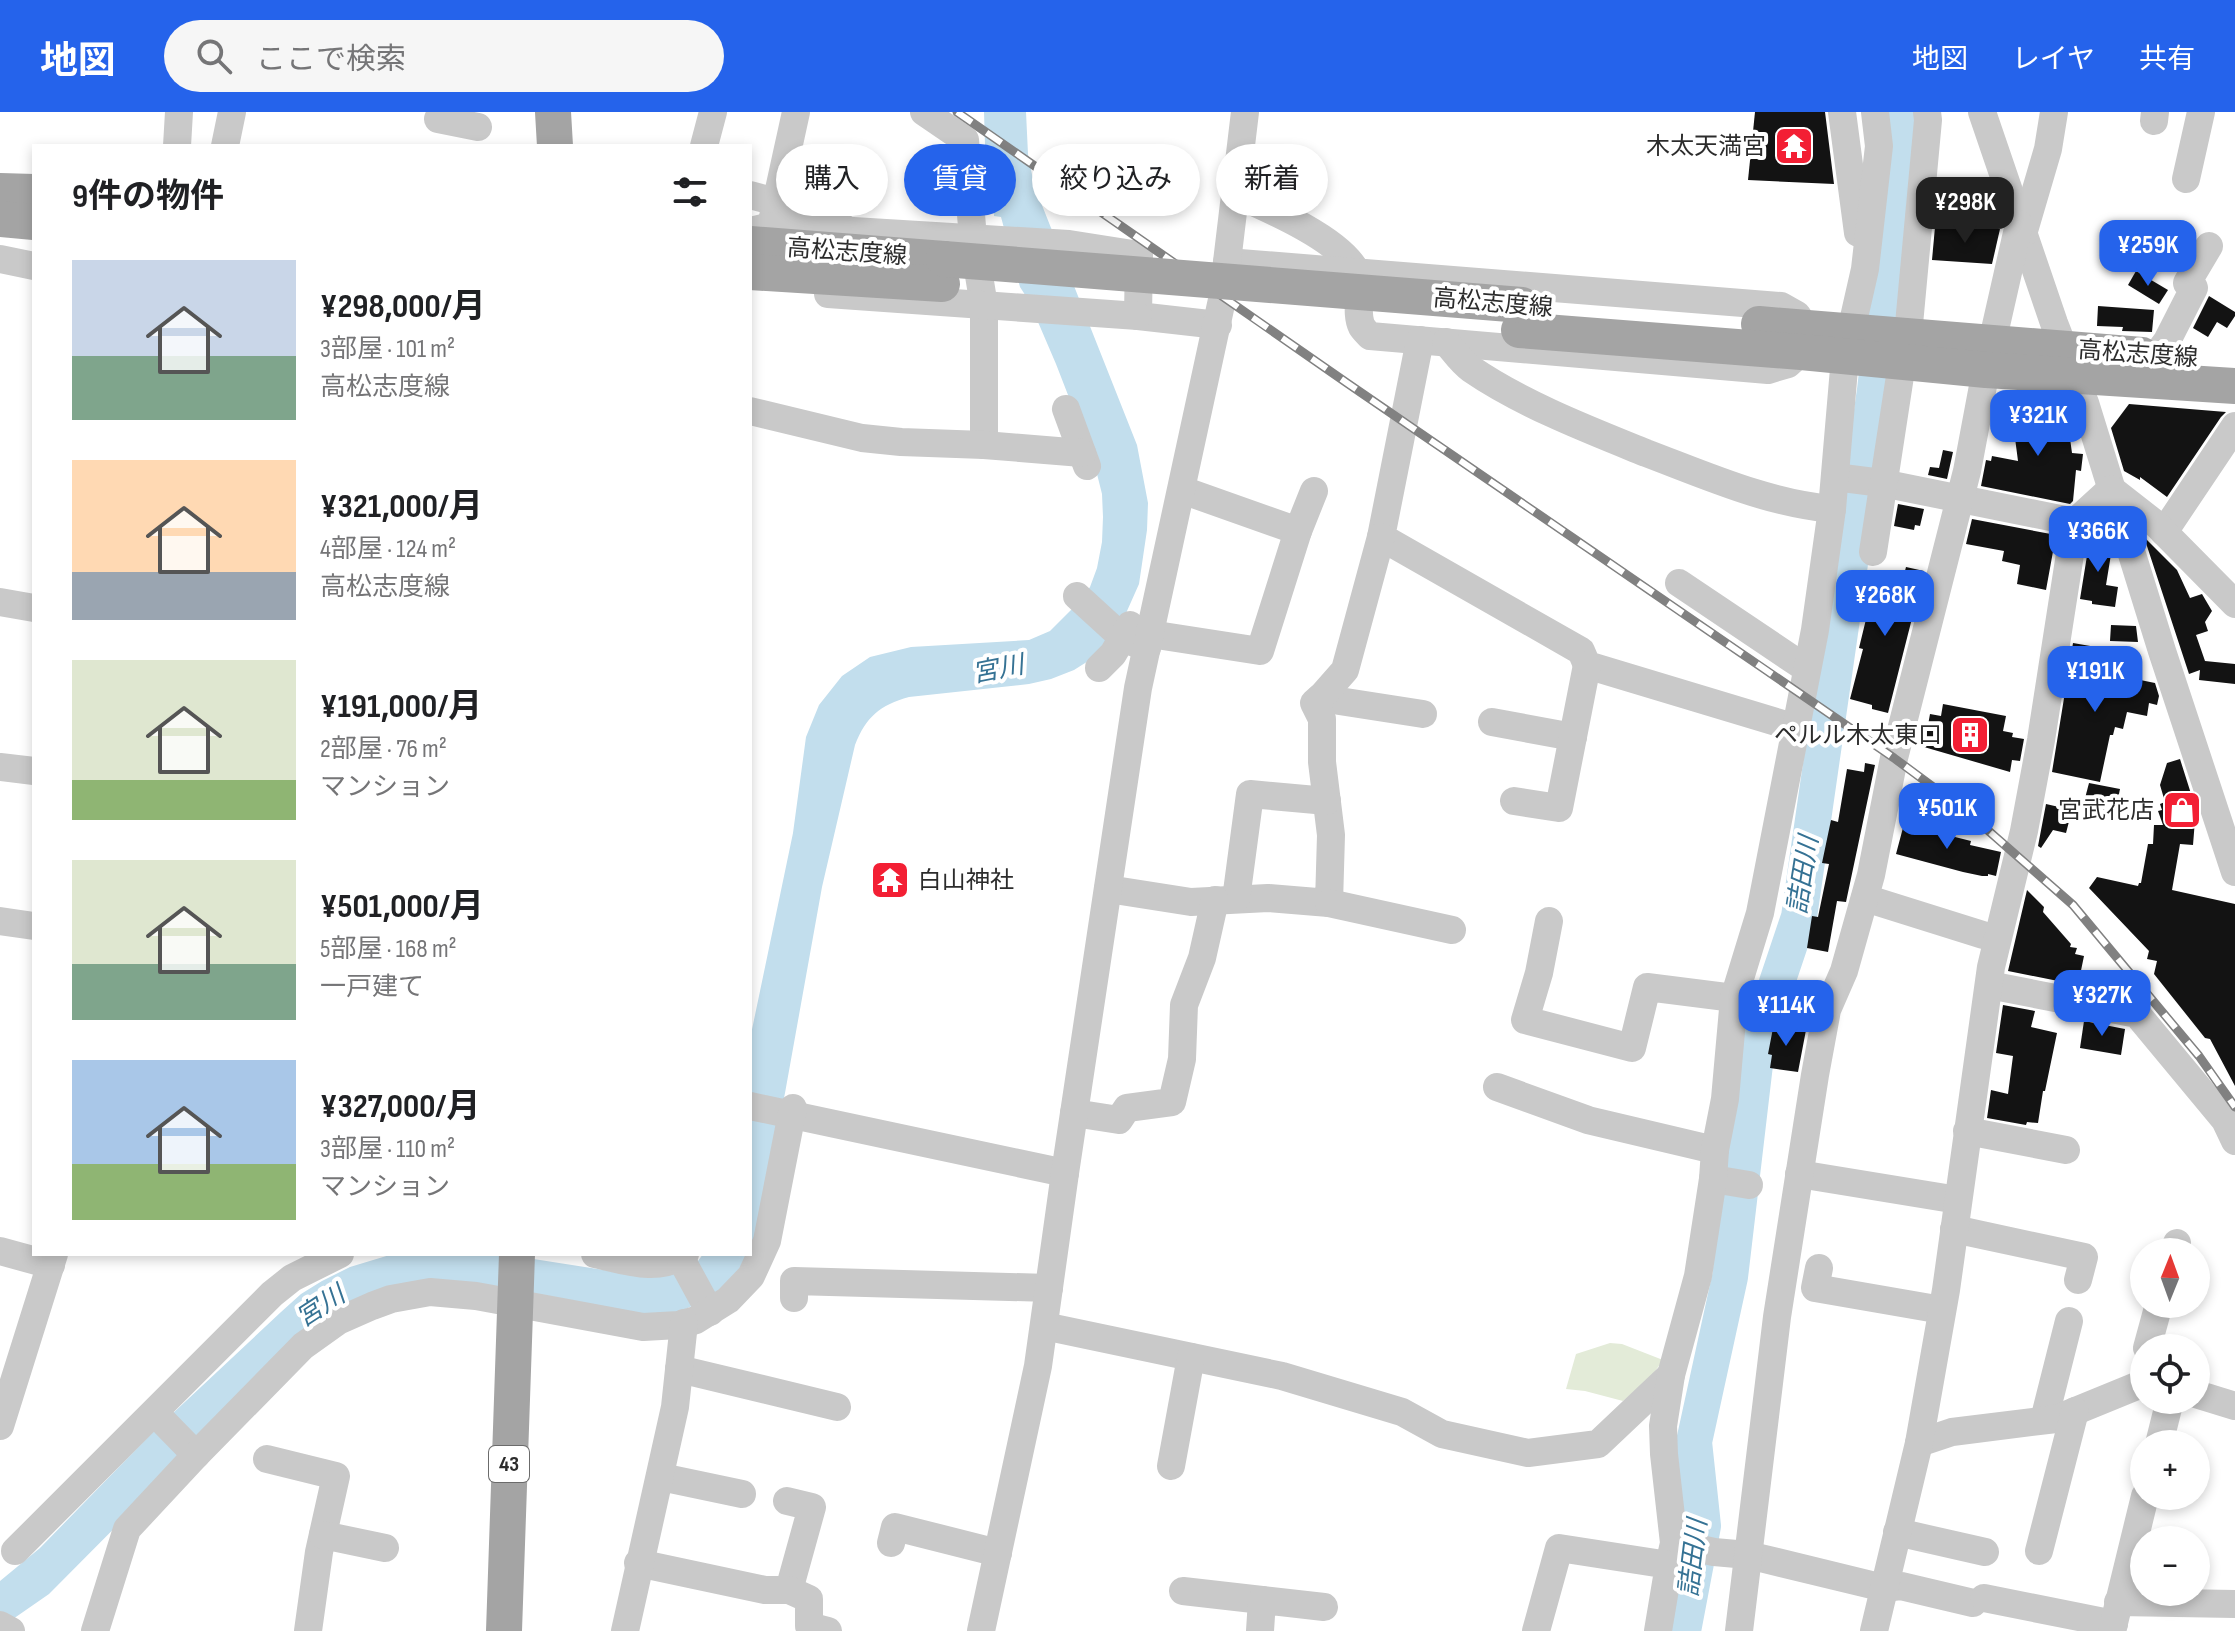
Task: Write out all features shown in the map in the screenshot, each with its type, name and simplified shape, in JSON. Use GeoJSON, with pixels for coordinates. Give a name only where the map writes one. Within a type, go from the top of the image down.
{"type":"FeatureCollection","features":[{"type":"Feature","properties":{"kind":"main road"},"geometry":{"type":"LineString","coordinates":[[553,112],[555,144]]}},
{"type":"Feature","properties":{"kind":"main road"},"geometry":{"type":"LineString","coordinates":[[0,191],[32,192]]}},
{"type":"Feature","properties":{"kind":"main road"},"geometry":{"type":"LineString","coordinates":[[0,219],[32,222]]}},
{"type":"Feature","properties":{"kind":"main road","name":"高松志度線"},"geometry":{"type":"LineString","coordinates":[[759,220],[943,272]]}},
{"type":"Feature","properties":{"kind":"main road","name":"高松志度線"},"geometry":{"type":"LineString","coordinates":[[752,272],[943,272],[2069,362],[2235,386]]}},
{"type":"Feature","properties":{"kind":"main road","name":"高松志度線"},"geometry":{"type":"LineString","coordinates":[[2069,362],[2156,356],[2235,362]]}},
{"type":"Feature","properties":{"kind":"main road","name":"43"},"geometry":{"type":"LineString","coordinates":[[504,1631],[517,1256]]}},
{"type":"Feature","properties":{"kind":"street"},"geometry":{"type":"LineString","coordinates":[[177,144],[179,112]]}},
{"type":"Feature","properties":{"kind":"street"},"geometry":{"type":"LineString","coordinates":[[225,144],[232,112]]}},
{"type":"Feature","properties":{"kind":"street"},"geometry":{"type":"LineString","coordinates":[[705,144],[713,112]]}},
{"type":"Feature","properties":{"kind":"street"},"geometry":{"type":"LineString","coordinates":[[796,112],[759,220],[888,233],[1069,244],[1139,255],[1138,316]]}},
{"type":"Feature","properties":{"kind":"street"},"geometry":{"type":"LineString","coordinates":[[924,112],[965,140],[985,240],[984,445]]}},
{"type":"Feature","properties":{"kind":"street"},"geometry":{"type":"LineString","coordinates":[[1241,144],[1245,112]]}},
{"type":"Feature","properties":{"kind":"street"},"geometry":{"type":"LineString","coordinates":[[1842,112],[1865,269]]}},
{"type":"Feature","properties":{"kind":"street"},"geometry":{"type":"LineString","coordinates":[[1658,1631],[1672,1554],[1663,1426],[1671,1375],[1698,1276],[1725,1099],[1734,998],[1760,913],[1815,630],[1852,344],[1865,269],[1879,146],[1875,112]]}},
{"type":"Feature","properties":{"kind":"street"},"geometry":{"type":"LineString","coordinates":[[1873,552],[1901,349],[1927,112]]}},
{"type":"Feature","properties":{"kind":"street"},"geometry":{"type":"LineString","coordinates":[[1982,112],[2085,403],[2235,872]]}},
{"type":"Feature","properties":{"kind":"street"},"geometry":{"type":"LineString","coordinates":[[1739,1631],[1777,1317],[1827,1010],[1844,971],[1871,875],[1894,758],[1967,471],[1989,356],[2021,228],[2048,149],[2054,112]]}},
{"type":"Feature","properties":{"kind":"street"},"geometry":{"type":"LineString","coordinates":[[2186,179],[2201,112]]}},
{"type":"Feature","properties":{"kind":"street"},"geometry":{"type":"LineString","coordinates":[[981,1631],[1038,1366],[1138,688],[1134,636],[1182,490],[1218,325],[1232,216]]}},
{"type":"Feature","properties":{"kind":"street"},"geometry":{"type":"LineString","coordinates":[[1227,262],[1357,272],[1781,306],[1797,315],[1803,340],[1788,364],[1768,370],[1370,336],[1361,325],[1357,272],[1344,255],[1283,216]]}},
{"type":"Feature","properties":{"kind":"street"},"geometry":{"type":"LineString","coordinates":[[985,240],[1031,315]]}},
{"type":"Feature","properties":{"kind":"street"},"geometry":{"type":"LineString","coordinates":[[1069,244],[1097,320]]}},
{"type":"Feature","properties":{"kind":"street"},"geometry":{"type":"LineString","coordinates":[[2156,356],[2194,288],[2187,283],[2209,246]]}},
{"type":"Feature","properties":{"kind":"street"},"geometry":{"type":"LineString","coordinates":[[0,259],[32,266]]}},
{"type":"Feature","properties":{"kind":"street"},"geometry":{"type":"LineString","coordinates":[[752,287],[984,306],[1031,315],[1097,320],[1138,316],[1218,325]]}},
{"type":"Feature","properties":{"kind":"street"},"geometry":{"type":"LineString","coordinates":[[1433,341],[1498,386],[1590,431],[1741,490],[1832,509]]}},
{"type":"Feature","properties":{"kind":"street"},"geometry":{"type":"LineString","coordinates":[[1329,903],[1331,835],[1322,762],[1322,719],[1314,703],[1345,670],[1433,341]]}},
{"type":"Feature","properties":{"kind":"street"},"geometry":{"type":"LineString","coordinates":[[752,411],[862,438],[984,445],[1084,460],[1066,409]]}},
{"type":"Feature","properties":{"kind":"street"},"geometry":{"type":"LineString","coordinates":[[2164,532],[2235,426]]}},
{"type":"Feature","properties":{"kind":"street"},"geometry":{"type":"LineString","coordinates":[[1835,477],[1882,483],[2075,522]]}},
{"type":"Feature","properties":{"kind":"street"},"geometry":{"type":"LineString","coordinates":[[1874,1631],[1919,1443],[1942,1310],[1989,985],[2039,755],[2075,522],[2111,489]]}},
{"type":"Feature","properties":{"kind":"street"},"geometry":{"type":"LineString","coordinates":[[2111,489],[2230,588]]}},
{"type":"Feature","properties":{"kind":"street"},"geometry":{"type":"LineString","coordinates":[[1182,490],[1298,531]]}},
{"type":"Feature","properties":{"kind":"street"},"geometry":{"type":"LineString","coordinates":[[1079,596],[1134,636],[1260,651],[1314,491]]}},
{"type":"Feature","properties":{"kind":"street"},"geometry":{"type":"LineString","coordinates":[[1381,537],[1581,651],[1587,665],[1559,808],[1514,801]]}},
{"type":"Feature","properties":{"kind":"street"},"geometry":{"type":"LineString","coordinates":[[1679,583],[1807,669]]}},
{"type":"Feature","properties":{"kind":"street"},"geometry":{"type":"LineString","coordinates":[[0,602],[32,608]]}},
{"type":"Feature","properties":{"kind":"street"},"geometry":{"type":"LineString","coordinates":[[1099,668],[1134,636]]}},
{"type":"Feature","properties":{"kind":"street"},"geometry":{"type":"LineString","coordinates":[[1587,665],[1796,728]]}},
{"type":"Feature","properties":{"kind":"street"},"geometry":{"type":"LineString","coordinates":[[1320,698],[1423,714]]}},
{"type":"Feature","properties":{"kind":"street"},"geometry":{"type":"LineString","coordinates":[[1492,722],[1573,737]]}},
{"type":"Feature","properties":{"kind":"street"},"geometry":{"type":"LineString","coordinates":[[0,767],[32,771]]}},
{"type":"Feature","properties":{"kind":"street"},"geometry":{"type":"LineString","coordinates":[[1074,1113],[1119,1120],[1127,1108],[1172,1102],[1182,1059],[1184,1005],[1225,900],[1250,794],[1327,801]]}},
{"type":"Feature","properties":{"kind":"street"},"geometry":{"type":"LineString","coordinates":[[1108,889],[1191,902],[1268,898],[1329,903],[1452,930]]}},
{"type":"Feature","properties":{"kind":"street"},"geometry":{"type":"LineString","coordinates":[[1865,898],[1983,935]]}},
{"type":"Feature","properties":{"kind":"street"},"geometry":{"type":"LineString","coordinates":[[0,921],[32,926]]}},
{"type":"Feature","properties":{"kind":"street"},"geometry":{"type":"LineString","coordinates":[[1549,921],[1539,973],[1525,1020],[1632,1048],[1647,987],[1734,998]]}},
{"type":"Feature","properties":{"kind":"street"},"geometry":{"type":"LineString","coordinates":[[1989,985],[2137,1014],[2225,1120],[2235,1141]]}},
{"type":"Feature","properties":{"kind":"street"},"geometry":{"type":"LineString","coordinates":[[1497,1087],[1588,1120],[1715,1150]]}},
{"type":"Feature","properties":{"kind":"street"},"geometry":{"type":"LineString","coordinates":[[752,1106],[1065,1173]]}},
{"type":"Feature","properties":{"kind":"street"},"geometry":{"type":"LineString","coordinates":[[95,1631],[127,1529],[195,1454],[303,1346],[338,1321],[391,1299],[430,1292],[515,1300],[643,1327],[701,1314],[740,1289],[759,1261],[771,1225],[790,1113]]}},
{"type":"Feature","properties":{"kind":"street"},"geometry":{"type":"LineString","coordinates":[[1967,1131],[2066,1150]]}},
{"type":"Feature","properties":{"kind":"street"},"geometry":{"type":"LineString","coordinates":[[1799,1174],[1958,1200]]}},
{"type":"Feature","properties":{"kind":"street"},"geometry":{"type":"LineString","coordinates":[[1713,1179],[1749,1185]]}},
{"type":"Feature","properties":{"kind":"street"},"geometry":{"type":"LineString","coordinates":[[1954,1229],[2084,1257],[2078,1280]]}},
{"type":"Feature","properties":{"kind":"street"},"geometry":{"type":"LineString","coordinates":[[0,1251],[32,1256]]}},
{"type":"Feature","properties":{"kind":"street"},"geometry":{"type":"LineString","coordinates":[[15,1551],[158,1416],[272,1294],[292,1278],[336,1256]]}},
{"type":"Feature","properties":{"kind":"street"},"geometry":{"type":"LineString","coordinates":[[605,1256],[650,1265],[683,1258],[701,1314],[679,1369],[661,1477],[625,1631]]}},
{"type":"Feature","properties":{"kind":"street"},"geometry":{"type":"LineString","coordinates":[[0,1426],[52,1259]]}},
{"type":"Feature","properties":{"kind":"street"},"geometry":{"type":"LineString","coordinates":[[1819,1268],[1815,1288],[1942,1310]]}},
{"type":"Feature","properties":{"kind":"street"},"geometry":{"type":"LineString","coordinates":[[794,1298],[794,1281],[1049,1288]]}},
{"type":"Feature","properties":{"kind":"street"},"geometry":{"type":"LineString","coordinates":[[2044,1420],[2069,1321]]}},
{"type":"Feature","properties":{"kind":"street"},"geometry":{"type":"LineString","coordinates":[[1044,1326],[1282,1376],[1402,1412],[1442,1434],[1528,1453],[1598,1444],[1671,1375]]}},
{"type":"Feature","properties":{"kind":"street"},"geometry":{"type":"LineString","coordinates":[[1171,1466],[1191,1357]]}},
{"type":"Feature","properties":{"kind":"street"},"geometry":{"type":"LineString","coordinates":[[679,1369],[837,1407]]}},
{"type":"Feature","properties":{"kind":"street"},"geometry":{"type":"LineString","coordinates":[[1919,1443],[1952,1432],[2056,1419],[2130,1382]]}},
{"type":"Feature","properties":{"kind":"street"},"geometry":{"type":"LineString","coordinates":[[2210,1398],[2235,1406]]}},
{"type":"Feature","properties":{"kind":"street"},"geometry":{"type":"LineString","coordinates":[[2039,1551],[2075,1411]]}},
{"type":"Feature","properties":{"kind":"street"},"geometry":{"type":"LineString","coordinates":[[158,1416],[195,1454]]}},
{"type":"Feature","properties":{"kind":"street"},"geometry":{"type":"LineString","coordinates":[[267,1459],[336,1476],[308,1631]]}},
{"type":"Feature","properties":{"kind":"street"},"geometry":{"type":"LineString","coordinates":[[661,1477],[742,1494]]}},
{"type":"Feature","properties":{"kind":"street"},"geometry":{"type":"LineString","coordinates":[[787,1501],[812,1507],[789,1590]]}},
{"type":"Feature","properties":{"kind":"street"},"geometry":{"type":"LineString","coordinates":[[2115,1619],[2142,1510]]}},
{"type":"Feature","properties":{"kind":"street"},"geometry":{"type":"LineString","coordinates":[[891,1543],[895,1527],[998,1553]]}},
{"type":"Feature","properties":{"kind":"street"},"geometry":{"type":"LineString","coordinates":[[1897,1532],[1985,1552]]}},
{"type":"Feature","properties":{"kind":"street"},"geometry":{"type":"LineString","coordinates":[[323,1535],[385,1548]]}},
{"type":"Feature","properties":{"kind":"street"},"geometry":{"type":"LineString","coordinates":[[1536,1631],[1559,1548],[1748,1555],[1884,1588],[1901,1586],[2115,1619],[2235,1604]]}},
{"type":"Feature","properties":{"kind":"street"},"geometry":{"type":"LineString","coordinates":[[639,1563],[765,1590],[789,1590],[809,1599],[809,1626],[828,1631]]}},
{"type":"Feature","properties":{"kind":"street"},"geometry":{"type":"LineString","coordinates":[[1183,1591],[1324,1607]]}},
{"type":"Feature","properties":{"kind":"street"},"geometry":{"type":"LineString","coordinates":[[1260,1631],[1262,1600]]}},
{"type":"Feature","properties":{"kind":"green space"},"geometry":{"type":"Polygon","coordinates":[[[1610,1343],[1622,1344],[1663,1360],[1651,1377],[1623,1401],[1566,1389],[1576,1354],[1610,1343]]]}},
{"type":"Feature","properties":{"kind":"water","name":"宮川"},"geometry":{"type":"Polygon","coordinates":[[[984,112],[1026,112],[1032,216],[1046,216],[1137,445],[1148,503],[1139,584],[1123,620],[1093,658],[1074,670],[1029,684],[909,697],[882,708],[864,727],[855,745],[822,887],[752,1253],[752,1029],[793,833],[806,737],[819,705],[842,676],[870,657],[911,647],[1029,640],[1050,631],[1080,601],[1090,587],[1097,568],[1103,517],[1102,494],[1094,462],[1056,364],[1020,287],[1001,217],[994,216],[1016,216],[1016,144],[985,144],[984,112]]]}},
{"type":"Feature","properties":{"kind":"water","name":"宮川"},"geometry":{"type":"Polygon","coordinates":[[[386,1256],[514,1256],[636,1275],[698,1261],[702,1256],[750,1256],[727,1290],[668,1317],[395,1288],[198,1444],[49,1594],[0,1628],[0,1581],[40,1548],[156,1429],[301,1294],[322,1281],[350,1267],[386,1256]]]}},
{"type":"Feature","properties":{"kind":"building","name":"木太天満宮"},"geometry":{"type":"Polygon","coordinates":[[[1755,112],[1825,112],[1834,184],[1748,180],[1755,112]]]}},
{"type":"Feature","properties":{"kind":"building"},"geometry":{"type":"Polygon","coordinates":[[[1935,227],[2000,229],[1992,264],[1932,260],[1935,227]]]}},
{"type":"Feature","properties":{"kind":"building"},"geometry":{"type":"Polygon","coordinates":[[[2136,271],[2168,290],[2159,304],[2128,285],[2136,271]]]}},
{"type":"Feature","properties":{"kind":"building"},"geometry":{"type":"Polygon","coordinates":[[[2209,296],[2235,312],[2235,316],[2227,328],[2217,322],[2208,337],[2193,328],[2209,296]]]}},
{"type":"Feature","properties":{"kind":"building"},"geometry":{"type":"Polygon","coordinates":[[[2098,306],[2154,310],[2152,332],[2097,326],[2098,306]]]}},
{"type":"Feature","properties":{"kind":"building"},"geometry":{"type":"Polygon","coordinates":[[[2024,394],[2045,395],[2045,403],[2057,403],[2057,425],[2068,424],[2072,453],[2083,454],[2081,471],[2076,470],[2073,501],[2070,504],[1981,486],[1986,460],[1991,461],[1992,456],[2018,461],[2015,438],[2025,437],[2024,394]]]}},
{"type":"Feature","properties":{"kind":"building"},"geometry":{"type":"Polygon","coordinates":[[[2129,404],[2226,412],[2167,497],[2140,477],[2140,480],[2124,471],[2111,428],[2129,404]]]}},
{"type":"Feature","properties":{"kind":"building"},"geometry":{"type":"Polygon","coordinates":[[[1943,450],[1953,452],[1947,479],[1928,475],[1930,467],[1939,468],[1943,450]]]}},
{"type":"Feature","properties":{"kind":"building"},"geometry":{"type":"Polygon","coordinates":[[[1898,504],[1924,509],[1920,526],[1915,525],[1914,530],[1894,526],[1898,504]]]}},
{"type":"Feature","properties":{"kind":"building"},"geometry":{"type":"Polygon","coordinates":[[[1972,519],[2056,535],[2046,590],[2017,584],[2020,565],[2002,561],[2004,551],[1966,544],[1972,519]]]}},
{"type":"Feature","properties":{"kind":"building"},"geometry":{"type":"Polygon","coordinates":[[[2091,531],[2103,533],[2101,542],[2108,543],[2108,547],[2112,548],[2106,585],[2118,587],[2115,607],[2080,599],[2091,531]]]}},
{"type":"Feature","properties":{"kind":"building"},"geometry":{"type":"Polygon","coordinates":[[[2144,537],[2177,570],[2190,598],[2202,594],[2212,611],[2205,622],[2208,631],[2196,635],[2205,661],[2235,664],[2235,684],[2199,680],[2200,670],[2189,674],[2144,537]]]}},
{"type":"Feature","properties":{"kind":"building"},"geometry":{"type":"Polygon","coordinates":[[[1906,567],[1924,571],[1888,713],[1850,699],[1863,649],[1859,648],[1869,607],[1865,606],[1871,578],[1902,582],[1906,567]]]}},
{"type":"Feature","properties":{"kind":"building"},"geometry":{"type":"Polygon","coordinates":[[[2111,625],[2136,626],[2138,642],[2110,641],[2111,625]]]}},
{"type":"Feature","properties":{"kind":"building"},"geometry":{"type":"Polygon","coordinates":[[[2073,643],[2096,647],[2091,670],[2155,683],[2159,696],[2157,705],[2149,703],[2147,716],[2127,712],[2123,729],[2115,727],[2113,735],[2110,735],[2100,782],[2052,772],[2073,643]]]}},
{"type":"Feature","properties":{"kind":"building","name":"ペルル木太東口"},"geometry":{"type":"Polygon","coordinates":[[[1943,704],[2006,716],[2003,731],[2013,733],[2012,737],[2024,739],[2020,761],[2012,760],[2010,772],[1924,747],[1930,714],[1941,716],[1943,704]]]}},
{"type":"Feature","properties":{"kind":"building"},"geometry":{"type":"Polygon","coordinates":[[[2180,759],[2199,819],[2195,820],[2193,845],[2180,844],[2172,890],[2235,904],[2235,1086],[2210,1039],[2205,1038],[2154,974],[2157,961],[2147,959],[2149,951],[2089,888],[2097,877],[2138,886],[2141,883],[2148,844],[2153,844],[2154,825],[2163,825],[2158,811],[2162,810],[2160,804],[2165,802],[2160,785],[2167,763],[2180,759]]]}},
{"type":"Feature","properties":{"kind":"building"},"geometry":{"type":"Polygon","coordinates":[[[1865,763],[1875,765],[1846,902],[1837,901],[1828,952],[1807,948],[1812,916],[1818,917],[1829,864],[1822,863],[1831,820],[1838,822],[1847,769],[1864,772],[1865,763]]]}},
{"type":"Feature","properties":{"kind":"building"},"geometry":{"type":"Polygon","coordinates":[[[2089,783],[2120,789],[2115,813],[2083,806],[2089,783]]]}},
{"type":"Feature","properties":{"kind":"building"},"geometry":{"type":"Polygon","coordinates":[[[2046,804],[2072,810],[2066,833],[2053,830],[2041,848],[2038,846],[2046,804]]]}},
{"type":"Feature","properties":{"kind":"building"},"geometry":{"type":"Polygon","coordinates":[[[1904,824],[1931,831],[1933,824],[1949,828],[1947,835],[1971,841],[1970,845],[2001,852],[1996,876],[1963,872],[1896,854],[1904,824]]]}},
{"type":"Feature","properties":{"kind":"building"},"geometry":{"type":"Polygon","coordinates":[[[2027,890],[2044,907],[2043,912],[2071,944],[2070,947],[2077,948],[2075,954],[2084,956],[2078,985],[2008,971],[2027,890]]]}},
{"type":"Feature","properties":{"kind":"building"},"geometry":{"type":"Polygon","coordinates":[[[2003,1005],[2035,1011],[2031,1027],[2057,1033],[2038,1123],[2027,1122],[2026,1125],[1987,1118],[1991,1090],[2008,1094],[2013,1056],[1996,1053],[2003,1005]]]}},
{"type":"Feature","properties":{"kind":"building"},"geometry":{"type":"Polygon","coordinates":[[[2084,1021],[2125,1029],[2121,1055],[2080,1048],[2084,1021]]]}},
{"type":"Feature","properties":{"kind":"building"},"geometry":{"type":"Polygon","coordinates":[[[1774,1023],[1806,1030],[1798,1072],[1770,1068],[1772,1055],[1768,1054],[1774,1023]]]}},
{"type":"Feature","properties":{"kind":"waterway","name":"詰田川"},"geometry":{"type":"LineString","coordinates":[[1683,1631],[1703,1526],[1694,1442],[1730,1277],[1758,1039],[1799,917],[1875,390],[1902,152],[1900,112]]}},
{"type":"Feature","properties":{"kind":"railway"},"geometry":{"type":"LineString","coordinates":[[957,112],[1894,758],[1967,812],[2073,905],[2199,1056],[2235,1107]]}},
{"type":"Feature","properties":{"kind":"place","name":"木太天満宮"},"geometry":{"type":"Point","coordinates":[1794,146]}},
{"type":"Feature","properties":{"kind":"place","name":"ペルル木太東口"},"geometry":{"type":"Point","coordinates":[1970,735]}},
{"type":"Feature","properties":{"kind":"place","name":"宮武花店"},"geometry":{"type":"Point","coordinates":[2182,810]}},
{"type":"Feature","properties":{"kind":"place","name":"白山神社"},"geometry":{"type":"Point","coordinates":[890,880]}}]}
